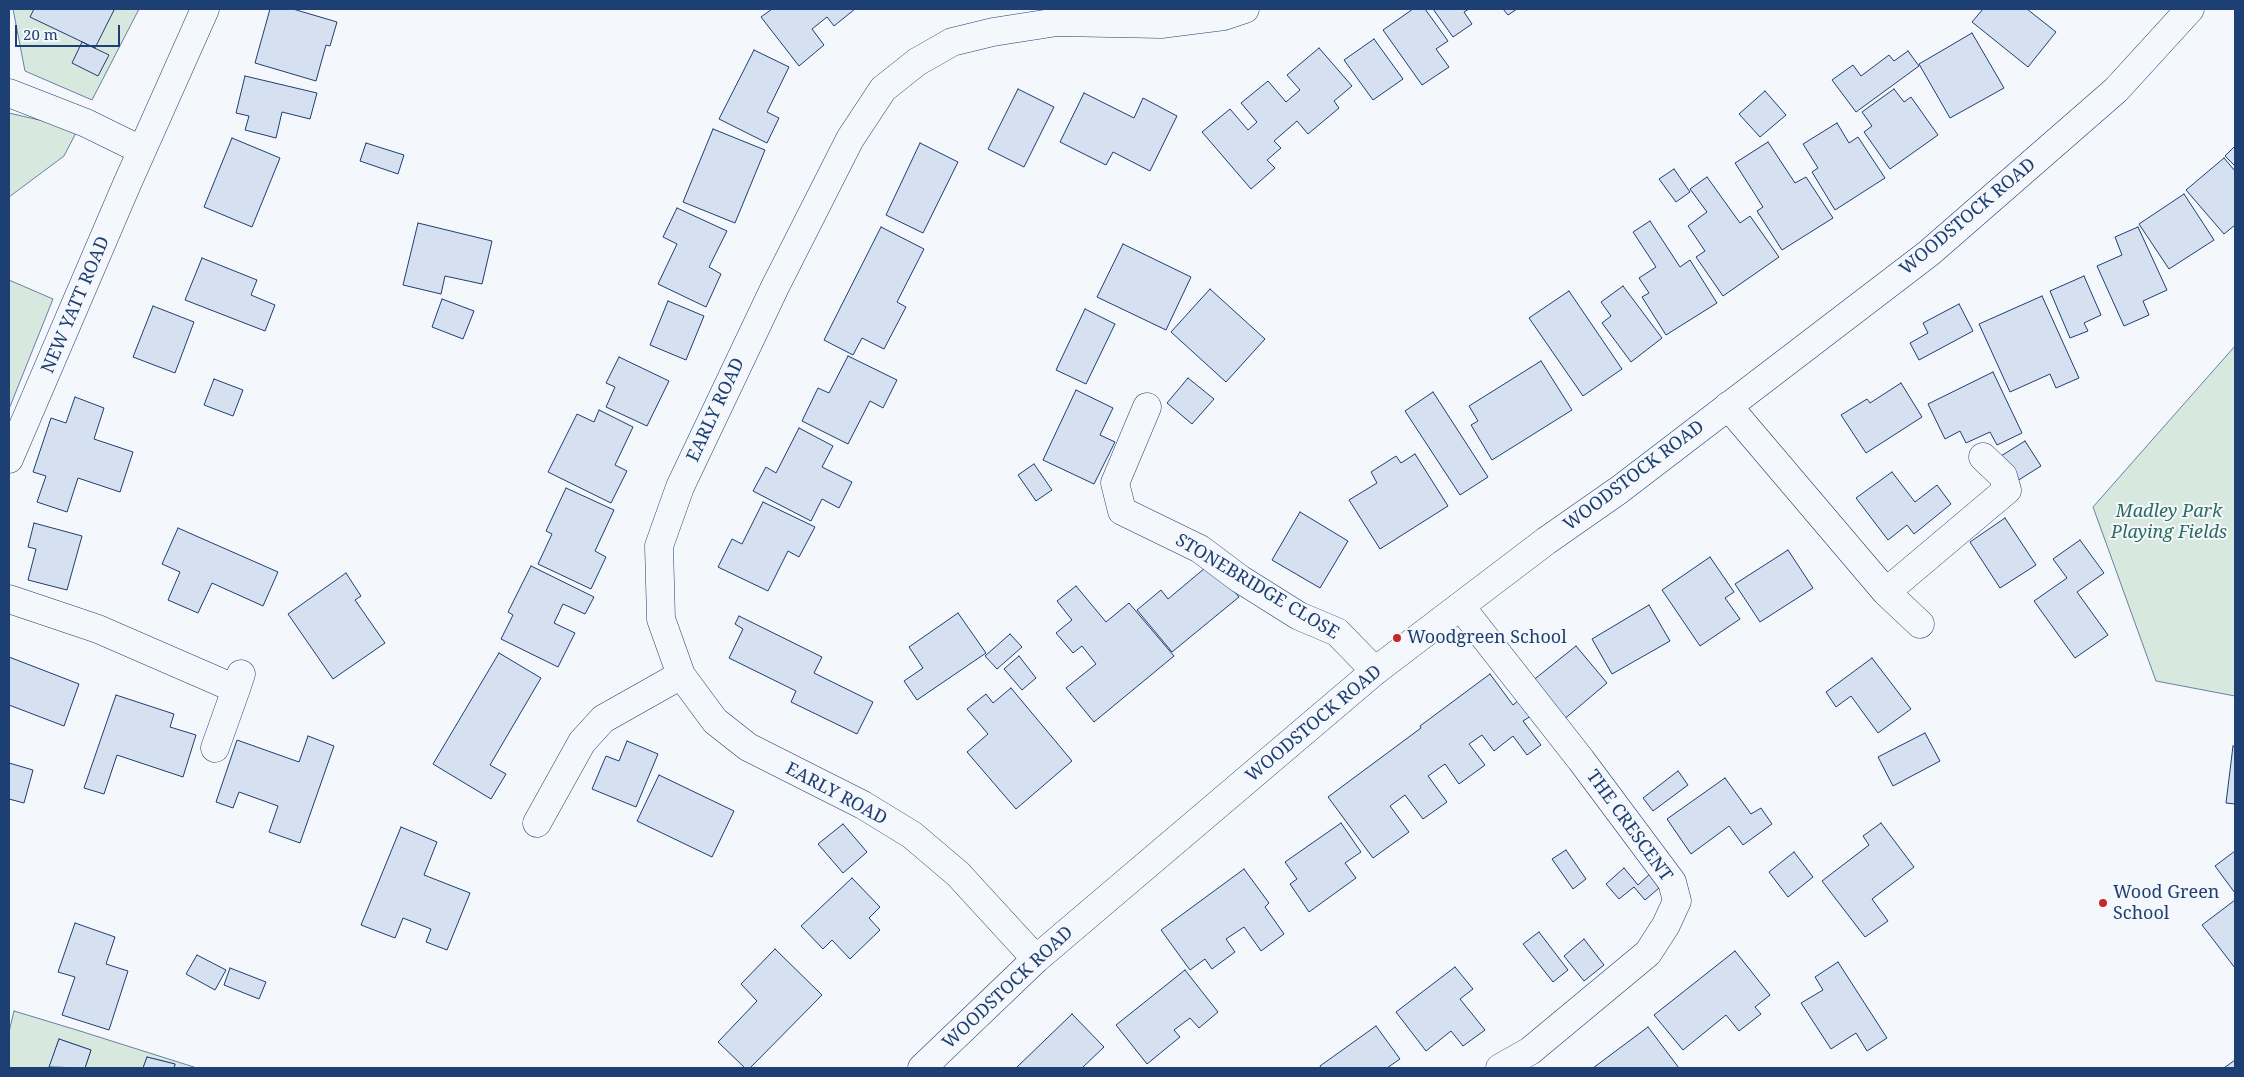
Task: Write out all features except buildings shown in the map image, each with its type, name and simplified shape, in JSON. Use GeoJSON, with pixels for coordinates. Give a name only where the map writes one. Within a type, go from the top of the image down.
{"type":"FeatureCollection","features":[{"type":"Feature","properties":{"kind":"street","name":"NEW YATT ROAD"},"geometry":{"type":"LineString","coordinates":[[9,459],[205,9]]}},
{"type":"Feature","properties":{"kind":"street","name":"EARLY ROAD"},"geometry":{"type":"LineString","coordinates":[[1036,960],[958,874],[912,835],[863,805],[748,747],[715,721],[681,675],[661,619],[659,546],[680,487],[712,416],[850,138],[883,89],[917,62],[952,42],[1056,16],[1162,24],[1224,16],[1245,9]]}},
{"type":"Feature","properties":{"kind":"street","name":"WOODSTOCK ROAD"},"geometry":{"type":"LineString","coordinates":[[922,1068],[1036,960],[1375,671],[1546,541],[1619,490],[1929,253],[2116,90],[2190,9]]}},
{"type":"Feature","properties":{"kind":"street"},"geometry":{"type":"LineString","coordinates":[[9,93],[86,123],[142,150]]}},
{"type":"Feature","properties":{"kind":"street"},"geometry":{"type":"LineString","coordinates":[[1728,406],[1886,592],[1920,624]]}},
{"type":"Feature","properties":{"kind":"street","name":"STONEBRIDGE CLOSE"},"geometry":{"type":"LineString","coordinates":[[1146,407],[1116,483],[1122,511],[1200,549],[1240,579],[1299,616],[1337,632],[1375,671]]}},
{"type":"Feature","properties":{"kind":"street"},"geometry":{"type":"LineString","coordinates":[[1886,592],[2007,490],[2003,476],[1983,457]]}},
{"type":"Feature","properties":{"kind":"street"},"geometry":{"type":"LineString","coordinates":[[9,598],[238,681],[215,748]]}},
{"type":"Feature","properties":{"kind":"street","name":"THE CRESCENT"},"geometry":{"type":"LineString","coordinates":[[1461,607],[1581,760],[1672,882],[1676,901],[1666,925],[1648,953],[1530,1051],[1500,1068]]}},
{"type":"Feature","properties":{"kind":"street"},"geometry":{"type":"LineString","coordinates":[[537,823],[582,742],[603,719],[681,675]]}},
{"type":"Feature","properties":{"kind":"green space"},"geometry":{"type":"Polygon","coordinates":[[[13,9],[139,9],[92,100],[25,71],[13,9]]]}},
{"type":"Feature","properties":{"kind":"green space"},"geometry":{"type":"Polygon","coordinates":[[[9,113],[78,129],[64,156],[9,197],[9,113]]]}},
{"type":"Feature","properties":{"kind":"green space"},"geometry":{"type":"Polygon","coordinates":[[[9,280],[53,299],[9,409],[9,280]]]}},
{"type":"Feature","properties":{"kind":"green space","name":"Madley Park Playing Fields"},"geometry":{"type":"Polygon","coordinates":[[[2235,346],[2235,696],[2156,681],[2093,507],[2235,346]]]}},
{"type":"Feature","properties":{"kind":"green space"},"geometry":{"type":"Polygon","coordinates":[[[14,1011],[197,1068],[174,1068],[175,1064],[147,1057],[143,1068],[85,1068],[91,1050],[59,1039],[49,1068],[9,1068],[9,1032],[14,1011]]]}},
{"type":"Feature","properties":{"kind":"place","name":"Woodgreen School"},"geometry":{"type":"Point","coordinates":[1397,638]}},
{"type":"Feature","properties":{"kind":"place","name":"Wood Green School"},"geometry":{"type":"Point","coordinates":[2103,903]}}]}
